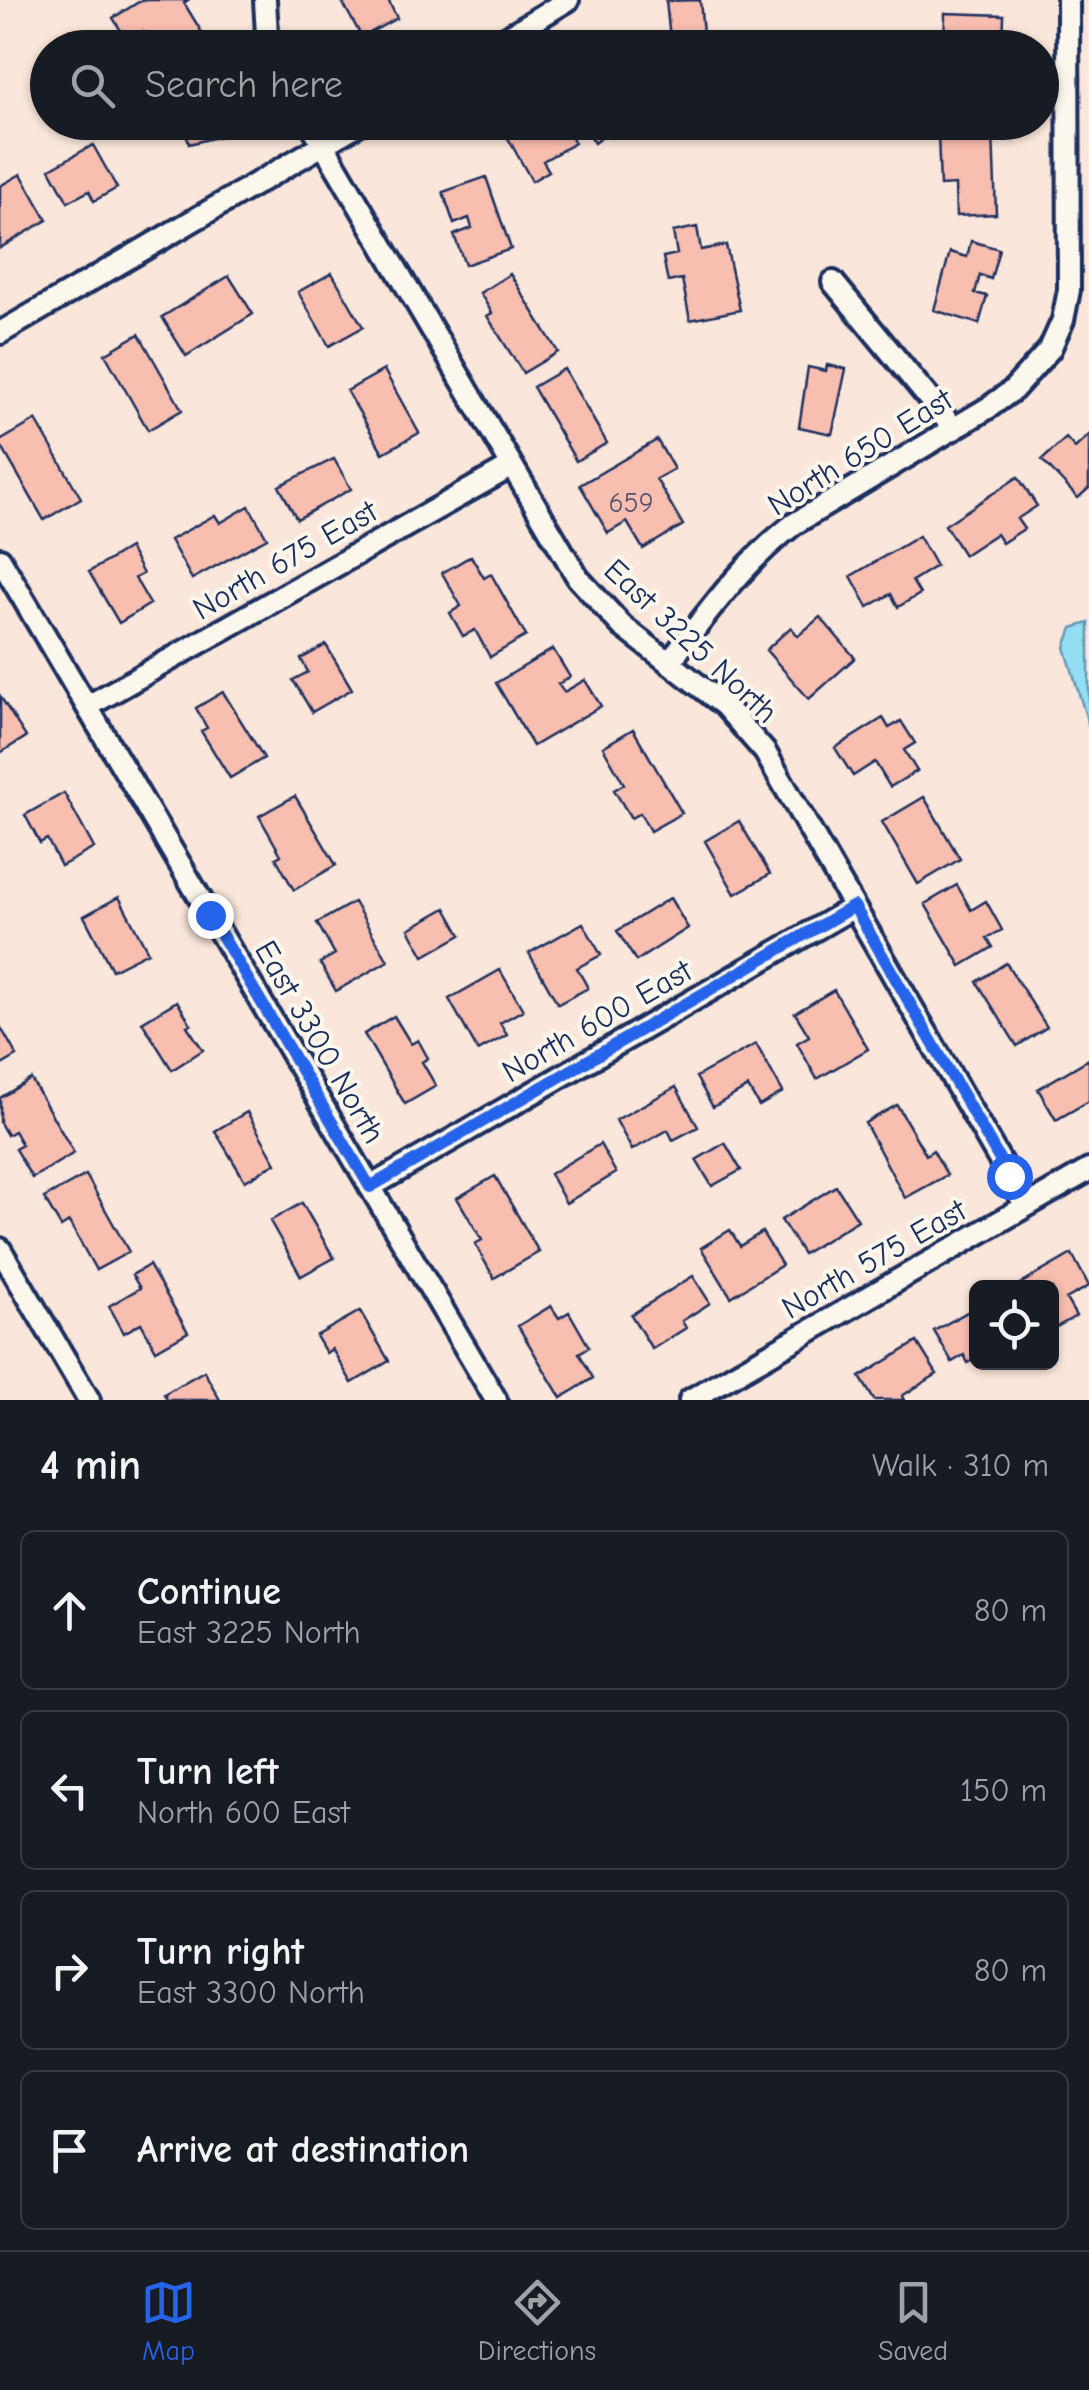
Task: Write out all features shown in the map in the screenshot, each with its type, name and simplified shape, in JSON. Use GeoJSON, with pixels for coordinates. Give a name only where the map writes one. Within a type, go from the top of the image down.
{"type":"FeatureCollection","features":[{"type":"Feature","properties":{"kind":"street"},"geometry":{"type":"LineString","coordinates":[[265,0],[267,30]]}},
{"type":"Feature","properties":{"kind":"street"},"geometry":{"type":"LineString","coordinates":[[518,30],[568,0]]}},
{"type":"Feature","properties":{"kind":"street","name":"North 650 East"},"geometry":{"type":"LineString","coordinates":[[669,663],[737,573],[766,546],[794,524],[988,408],[1034,370],[1056,335],[1070,290],[1068,0]]}},
{"type":"Feature","properties":{"kind":"street","name":"East 3225 North"},"geometry":{"type":"LineString","coordinates":[[320,140],[578,578],[622,626],[724,705],[764,752],[1026,1206]]}},
{"type":"Feature","properties":{"kind":"street"},"geometry":{"type":"LineString","coordinates":[[0,333],[334,140]]}},
{"type":"Feature","properties":{"kind":"street"},"geometry":{"type":"LineString","coordinates":[[833,282],[954,429]]}},
{"type":"Feature","properties":{"kind":"street","name":"North 675 East"},"geometry":{"type":"LineString","coordinates":[[88,706],[512,466]]}},
{"type":"Feature","properties":{"kind":"street","name":"East 3300 North"},"geometry":{"type":"LineString","coordinates":[[0,560],[496,1400]]}},
{"type":"Feature","properties":{"kind":"street","name":"North 600 East"},"geometry":{"type":"LineString","coordinates":[[370,1187],[854,906]]}},
{"type":"Feature","properties":{"kind":"street","name":"North 575 East"},"geometry":{"type":"LineString","coordinates":[[690,1400],[1089,1170]]}},
{"type":"Feature","properties":{"kind":"street"},"geometry":{"type":"LineString","coordinates":[[0,1250],[89,1400]]}},
{"type":"Feature","properties":{"kind":"water"},"geometry":{"type":"Polygon","coordinates":[[[1089,623],[1089,727],[1065,647],[1072,628],[1089,623]]]}},
{"type":"Feature","properties":{"kind":"building"},"geometry":{"type":"Polygon","coordinates":[[[142,0],[188,0],[184,3],[200,30],[120,30],[113,18],[142,0]]]}},
{"type":"Feature","properties":{"kind":"building"},"geometry":{"type":"Polygon","coordinates":[[[341,0],[388,0],[397,18],[375,30],[358,30],[341,0]]]}},
{"type":"Feature","properties":{"kind":"building"},"geometry":{"type":"Polygon","coordinates":[[[700,0],[703,30],[669,30],[666,1],[700,0]]]}},
{"type":"Feature","properties":{"kind":"building"},"geometry":{"type":"Polygon","coordinates":[[[945,13],[1004,15],[1004,30],[945,30],[945,13]]]}},
{"type":"Feature","properties":{"kind":"building"},"geometry":{"type":"Polygon","coordinates":[[[509,140],[573,140],[575,143],[543,161],[549,171],[532,181],[509,140]]]}},
{"type":"Feature","properties":{"kind":"building"},"geometry":{"type":"Polygon","coordinates":[[[938,140],[993,140],[996,214],[956,216],[955,185],[940,186],[938,140]]]}},
{"type":"Feature","properties":{"kind":"building"},"geometry":{"type":"Polygon","coordinates":[[[93,145],[117,188],[94,201],[89,191],[68,202],[50,169],[93,145]]]}},
{"type":"Feature","properties":{"kind":"building"},"geometry":{"type":"Polygon","coordinates":[[[21,174],[47,220],[0,248],[0,186],[21,174]]]}},
{"type":"Feature","properties":{"kind":"building"},"geometry":{"type":"Polygon","coordinates":[[[486,177],[511,249],[465,265],[454,235],[472,228],[469,218],[454,224],[443,192],[486,177]]]}},
{"type":"Feature","properties":{"kind":"building"},"geometry":{"type":"Polygon","coordinates":[[[697,227],[701,250],[726,245],[740,310],[690,320],[682,279],[668,282],[663,257],[677,254],[673,232],[697,227]]]}},
{"type":"Feature","properties":{"kind":"building"},"geometry":{"type":"Polygon","coordinates":[[[971,241],[999,249],[991,279],[980,275],[975,293],[987,296],[979,324],[934,310],[950,252],[967,257],[971,241]]]}},
{"type":"Feature","properties":{"kind":"building"},"geometry":{"type":"Polygon","coordinates":[[[332,273],[363,327],[329,346],[298,292],[332,273]]]}},
{"type":"Feature","properties":{"kind":"building"},"geometry":{"type":"Polygon","coordinates":[[[510,274],[558,352],[523,373],[487,316],[492,313],[480,293],[510,274]]]}},
{"type":"Feature","properties":{"kind":"building"},"geometry":{"type":"Polygon","coordinates":[[[229,276],[253,314],[186,356],[162,317],[229,276]]]}},
{"type":"Feature","properties":{"kind":"building"},"geometry":{"type":"Polygon","coordinates":[[[139,334],[182,410],[148,430],[105,354],[139,334]]]}},
{"type":"Feature","properties":{"kind":"building"},"geometry":{"type":"Polygon","coordinates":[[[827,365],[846,369],[832,434],[799,427],[808,367],[826,371],[827,365]]]}},
{"type":"Feature","properties":{"kind":"building"},"geometry":{"type":"Polygon","coordinates":[[[564,369],[607,443],[576,461],[533,387],[564,369]]]}},
{"type":"Feature","properties":{"kind":"building"},"geometry":{"type":"Polygon","coordinates":[[[384,370],[419,433],[383,453],[347,391],[384,370]]]}},
{"type":"Feature","properties":{"kind":"building"},"geometry":{"type":"Polygon","coordinates":[[[36,420],[81,498],[44,520],[0,444],[36,420]]]}},
{"type":"Feature","properties":{"kind":"building"},"geometry":{"type":"Polygon","coordinates":[[[1089,435],[1089,488],[1078,498],[1042,460],[1066,438],[1075,448],[1089,435]]]}},
{"type":"Feature","properties":{"kind":"building"},"geometry":{"type":"Polygon","coordinates":[[[657,440],[674,469],[656,479],[683,525],[643,549],[627,522],[608,533],[580,485],[657,440]]]}},
{"type":"Feature","properties":{"kind":"building"},"geometry":{"type":"Polygon","coordinates":[[[334,459],[351,489],[297,519],[279,486],[334,459]]]}},
{"type":"Feature","properties":{"kind":"building"},"geometry":{"type":"Polygon","coordinates":[[[1018,477],[1037,506],[1017,519],[1024,529],[1002,543],[996,534],[964,555],[945,525],[1018,477]]]}},
{"type":"Feature","properties":{"kind":"building"},"geometry":{"type":"Polygon","coordinates":[[[249,506],[267,538],[192,579],[170,540],[215,515],[220,523],[249,506]]]}},
{"type":"Feature","properties":{"kind":"building"},"geometry":{"type":"Polygon","coordinates":[[[919,536],[936,566],[912,581],[920,594],[898,607],[891,594],[868,607],[851,576],[919,536]]]}},
{"type":"Feature","properties":{"kind":"building"},"geometry":{"type":"Polygon","coordinates":[[[129,548],[143,574],[135,578],[150,604],[119,623],[89,572],[129,548]]]}},
{"type":"Feature","properties":{"kind":"building"},"geometry":{"type":"Polygon","coordinates":[[[471,556],[484,578],[491,574],[526,636],[490,657],[475,630],[463,636],[450,613],[461,606],[442,573],[471,556]]]}},
{"type":"Feature","properties":{"kind":"building"},"geometry":{"type":"Polygon","coordinates":[[[820,617],[855,658],[809,699],[766,650],[791,627],[798,636],[820,617]]]}},
{"type":"Feature","properties":{"kind":"building"},"geometry":{"type":"Polygon","coordinates":[[[326,645],[352,689],[312,712],[293,680],[308,672],[301,659],[326,645]]]}},
{"type":"Feature","properties":{"kind":"building"},"geometry":{"type":"Polygon","coordinates":[[[553,649],[570,677],[558,684],[564,692],[585,680],[601,706],[533,746],[496,683],[553,649]]]}},
{"type":"Feature","properties":{"kind":"building"},"geometry":{"type":"Polygon","coordinates":[[[223,692],[264,758],[230,778],[201,731],[207,728],[196,708],[223,692]]]}},
{"type":"Feature","properties":{"kind":"building"},"geometry":{"type":"Polygon","coordinates":[[[0,696],[26,737],[0,753],[0,696]]]}},
{"type":"Feature","properties":{"kind":"building"},"geometry":{"type":"Polygon","coordinates":[[[883,718],[889,728],[901,721],[915,743],[904,750],[917,771],[890,787],[875,762],[853,776],[835,748],[883,718]]]}},
{"type":"Feature","properties":{"kind":"building"},"geometry":{"type":"Polygon","coordinates":[[[633,729],[682,813],[650,831],[640,813],[631,818],[614,790],[624,784],[603,747],[633,729]]]}},
{"type":"Feature","properties":{"kind":"building"},"geometry":{"type":"Polygon","coordinates":[[[64,793],[94,848],[61,866],[47,839],[40,843],[25,815],[64,793]]]}},
{"type":"Feature","properties":{"kind":"building"},"geometry":{"type":"Polygon","coordinates":[[[295,796],[336,865],[294,890],[276,858],[281,855],[259,816],[295,796]]]}},
{"type":"Feature","properties":{"kind":"building"},"geometry":{"type":"Polygon","coordinates":[[[924,797],[960,859],[918,884],[882,822],[924,797]]]}},
{"type":"Feature","properties":{"kind":"building"},"geometry":{"type":"Polygon","coordinates":[[[739,821],[770,874],[735,894],[705,841],[739,821]]]}},
{"type":"Feature","properties":{"kind":"building"},"geometry":{"type":"Polygon","coordinates":[[[957,885],[971,910],[986,901],[1002,930],[987,938],[993,947],[961,966],[925,904],[957,885]]]}},
{"type":"Feature","properties":{"kind":"building"},"geometry":{"type":"Polygon","coordinates":[[[119,897],[148,952],[112,970],[84,916],[119,897]]]}},
{"type":"Feature","properties":{"kind":"building"},"geometry":{"type":"Polygon","coordinates":[[[670,898],[688,928],[636,961],[617,931],[670,898]]]}},
{"type":"Feature","properties":{"kind":"building"},"geometry":{"type":"Polygon","coordinates":[[[354,902],[388,961],[336,991],[320,963],[335,954],[317,923],[354,902]]]}},
{"type":"Feature","properties":{"kind":"building"},"geometry":{"type":"Polygon","coordinates":[[[446,908],[461,935],[424,956],[409,929],[446,908]]]}},
{"type":"Feature","properties":{"kind":"building"},"geometry":{"type":"Polygon","coordinates":[[[583,923],[601,955],[577,968],[588,988],[558,1004],[529,953],[583,923]]]}},
{"type":"Feature","properties":{"kind":"building"},"geometry":{"type":"Polygon","coordinates":[[[1006,963],[1047,1027],[1017,1046],[977,982],[1006,963]]]}},
{"type":"Feature","properties":{"kind":"building"},"geometry":{"type":"Polygon","coordinates":[[[500,970],[523,1010],[500,1023],[507,1035],[478,1051],[449,999],[500,970]]]}},
{"type":"Feature","properties":{"kind":"building"},"geometry":{"type":"Polygon","coordinates":[[[834,990],[868,1049],[817,1079],[797,1043],[809,1036],[795,1013],[834,990]]]}},
{"type":"Feature","properties":{"kind":"building"},"geometry":{"type":"Polygon","coordinates":[[[177,1001],[203,1050],[172,1070],[142,1022],[177,1001]]]}},
{"type":"Feature","properties":{"kind":"building"},"geometry":{"type":"Polygon","coordinates":[[[394,1016],[411,1044],[418,1040],[428,1058],[422,1062],[436,1086],[405,1104],[364,1034],[394,1016]]]}},
{"type":"Feature","properties":{"kind":"building"},"geometry":{"type":"Polygon","coordinates":[[[0,1026],[17,1056],[0,1066],[0,1026]]]}},
{"type":"Feature","properties":{"kind":"building"},"geometry":{"type":"Polygon","coordinates":[[[756,1044],[783,1092],[759,1106],[748,1087],[713,1107],[696,1077],[756,1044]]]}},
{"type":"Feature","properties":{"kind":"building"},"geometry":{"type":"Polygon","coordinates":[[[1089,1059],[1089,1101],[1056,1120],[1038,1089],[1089,1059]]]}},
{"type":"Feature","properties":{"kind":"building"},"geometry":{"type":"Polygon","coordinates":[[[31,1079],[74,1153],[32,1178],[15,1149],[22,1145],[14,1131],[7,1135],[0,1123],[0,1098],[31,1079]]]}},
{"type":"Feature","properties":{"kind":"building"},"geometry":{"type":"Polygon","coordinates":[[[676,1087],[698,1127],[673,1140],[668,1130],[632,1150],[616,1120],[676,1087]]]}},
{"type":"Feature","properties":{"kind":"building"},"geometry":{"type":"Polygon","coordinates":[[[897,1105],[926,1155],[933,1150],[947,1175],[905,1198],[865,1123],[897,1105]]]}},
{"type":"Feature","properties":{"kind":"building"},"geometry":{"type":"Polygon","coordinates":[[[247,1112],[276,1163],[245,1181],[215,1131],[247,1112]]]}},
{"type":"Feature","properties":{"kind":"building"},"geometry":{"type":"Polygon","coordinates":[[[725,1143],[741,1170],[712,1186],[696,1160],[725,1143]]]}},
{"type":"Feature","properties":{"kind":"building"},"geometry":{"type":"Polygon","coordinates":[[[600,1144],[616,1173],[566,1203],[550,1174],[600,1144]]]}},
{"type":"Feature","properties":{"kind":"building"},"geometry":{"type":"Polygon","coordinates":[[[86,1175],[129,1252],[96,1270],[69,1222],[61,1227],[44,1198],[86,1175]]]}},
{"type":"Feature","properties":{"kind":"building"},"geometry":{"type":"Polygon","coordinates":[[[495,1176],[539,1252],[494,1278],[475,1244],[482,1240],[457,1198],[495,1176]]]}},
{"type":"Feature","properties":{"kind":"building"},"geometry":{"type":"Polygon","coordinates":[[[836,1186],[858,1220],[803,1254],[781,1220],[836,1186]]]}},
{"type":"Feature","properties":{"kind":"building"},"geometry":{"type":"Polygon","coordinates":[[[302,1203],[334,1258],[301,1276],[270,1221],[302,1203]]]}},
{"type":"Feature","properties":{"kind":"building"},"geometry":{"type":"Polygon","coordinates":[[[730,1230],[740,1246],[762,1232],[782,1265],[731,1297],[701,1248],[730,1230]]]}},
{"type":"Feature","properties":{"kind":"building"},"geometry":{"type":"Polygon","coordinates":[[[1072,1254],[1089,1286],[1066,1299],[1076,1316],[1059,1326],[1059,1280],[1027,1280],[1072,1254]]]}},
{"type":"Feature","properties":{"kind":"building"},"geometry":{"type":"Polygon","coordinates":[[[149,1265],[188,1332],[156,1350],[141,1323],[124,1333],[109,1306],[140,1288],[132,1275],[149,1265]]]}},
{"type":"Feature","properties":{"kind":"building"},"geometry":{"type":"Polygon","coordinates":[[[693,1276],[710,1303],[682,1321],[686,1328],[652,1349],[631,1315],[693,1276]]]}},
{"type":"Feature","properties":{"kind":"building"},"geometry":{"type":"Polygon","coordinates":[[[551,1306],[559,1318],[569,1312],[589,1347],[579,1353],[593,1378],[561,1398],[518,1326],[551,1306]]]}},
{"type":"Feature","properties":{"kind":"building"},"geometry":{"type":"Polygon","coordinates":[[[360,1311],[389,1361],[352,1383],[332,1349],[326,1353],[316,1336],[360,1311]]]}},
{"type":"Feature","properties":{"kind":"building"},"geometry":{"type":"Polygon","coordinates":[[[969,1311],[969,1362],[964,1355],[952,1362],[934,1331],[969,1311]]]}},
{"type":"Feature","properties":{"kind":"building"},"geometry":{"type":"Polygon","coordinates":[[[917,1342],[937,1374],[902,1396],[904,1400],[874,1400],[860,1377],[917,1342]]]}},
{"type":"Feature","properties":{"kind":"building"},"geometry":{"type":"Polygon","coordinates":[[[204,1371],[220,1400],[167,1400],[164,1394],[204,1371]]]}},
{"type":"Feature","properties":{"kind":"route"},"geometry":{"type":"LineString","coordinates":[[210,915],[370,1187],[854,906],[1009,1176]]}}]}
